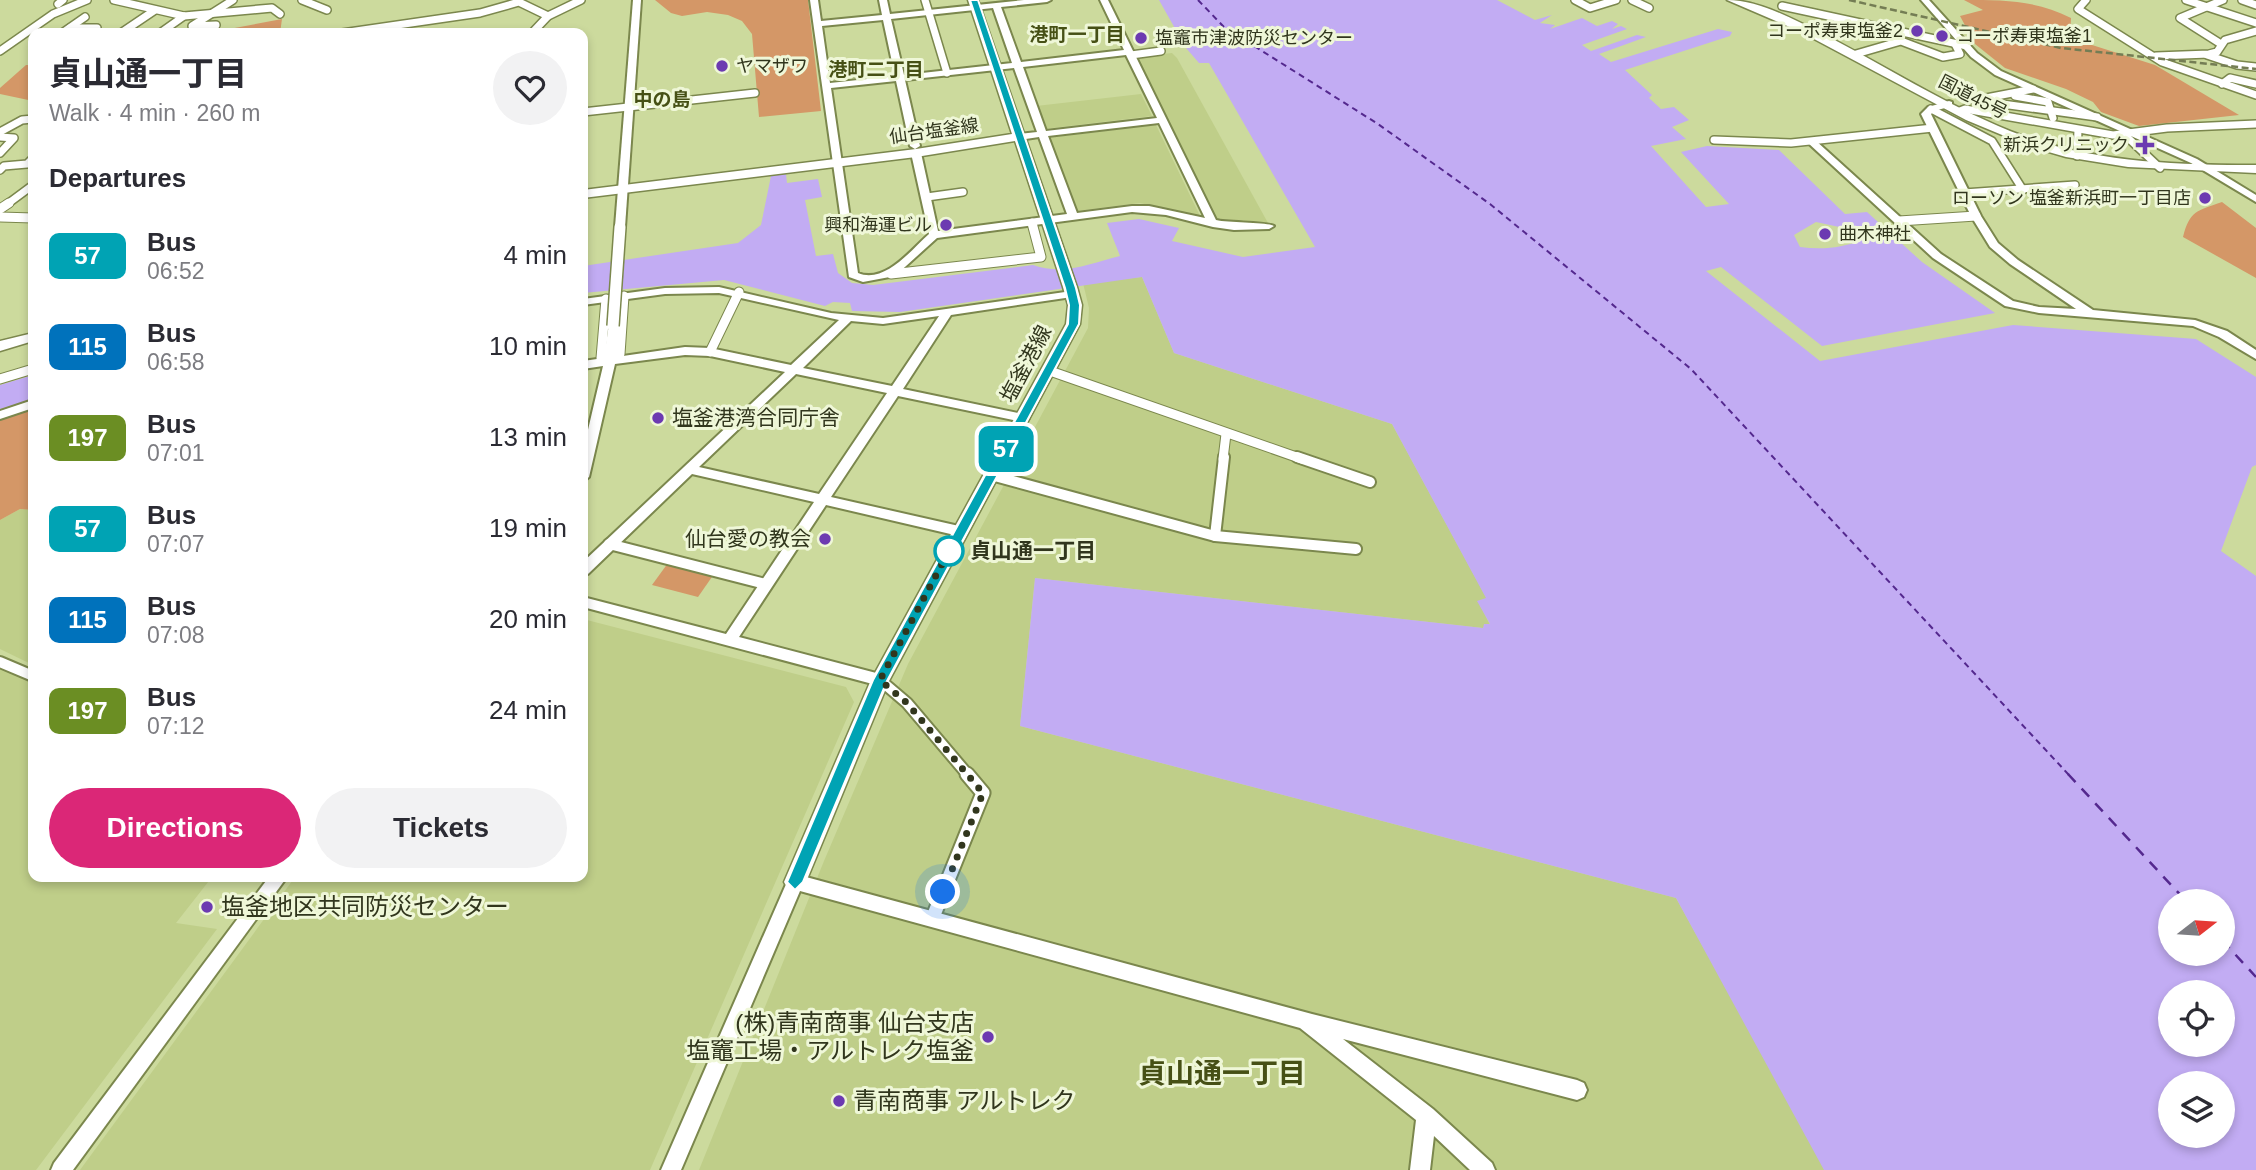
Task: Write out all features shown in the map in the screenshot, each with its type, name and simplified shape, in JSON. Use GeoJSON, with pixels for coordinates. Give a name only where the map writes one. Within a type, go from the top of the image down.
{"type":"FeatureCollection","features":[{"type":"Feature","properties":{"kind":"main road","name":"国道45号"},"geometry":{"type":"LineString","coordinates":[[1732,0],[1791,21],[2006,133],[2077,156],[2160,168],[2256,169]]}},
{"type":"Feature","properties":{"kind":"main road","name":"塩釜港線"},"geometry":{"type":"LineString","coordinates":[[795,882],[880,680],[959,531],[1050,371],[1073,324],[1071,291],[975,4]]}},
{"type":"Feature","properties":{"kind":"main road","name":"仙台塩釜線"},"geometry":{"type":"LineString","coordinates":[[588,193],[623,186],[1019,137]]}},
{"type":"Feature","properties":{"kind":"main road","name":"仙台塩釜線"},"geometry":{"type":"LineString","coordinates":[[588,187],[623,186]]}},
{"type":"Feature","properties":{"kind":"main road"},"geometry":{"type":"LineString","coordinates":[[0,338],[28,330]]}},
{"type":"Feature","properties":{"kind":"main road"},"geometry":{"type":"LineString","coordinates":[[0,346],[28,338]]}},
{"type":"Feature","properties":{"kind":"street"},"geometry":{"type":"LineString","coordinates":[[33,28],[53,14],[87,0]]}},
{"type":"Feature","properties":{"kind":"street"},"geometry":{"type":"LineString","coordinates":[[144,7],[159,0]]}},
{"type":"Feature","properties":{"kind":"street"},"geometry":{"type":"LineString","coordinates":[[216,25],[192,26],[233,0]]}},
{"type":"Feature","properties":{"kind":"street"},"geometry":{"type":"LineString","coordinates":[[267,9],[269,0]]}},
{"type":"Feature","properties":{"kind":"street"},"geometry":{"type":"LineString","coordinates":[[302,0],[327,10]]}},
{"type":"Feature","properties":{"kind":"street"},"geometry":{"type":"LineString","coordinates":[[555,0],[567,6]]}},
{"type":"Feature","properties":{"kind":"street"},"geometry":{"type":"LineString","coordinates":[[537,28],[548,16],[581,0]]}},
{"type":"Feature","properties":{"kind":"street"},"geometry":{"type":"LineString","coordinates":[[588,456],[610,362],[637,0]]}},
{"type":"Feature","properties":{"kind":"street"},"geometry":{"type":"LineString","coordinates":[[814,0],[853,275],[863,279],[1041,257],[1032,223]]}},
{"type":"Feature","properties":{"kind":"street"},"geometry":{"type":"LineString","coordinates":[[883,0],[934,235]]}},
{"type":"Feature","properties":{"kind":"street"},"geometry":{"type":"LineString","coordinates":[[925,0],[947,73]]}},
{"type":"Feature","properties":{"kind":"street"},"geometry":{"type":"LineString","coordinates":[[819,24],[930,12],[975,4],[1048,0]]}},
{"type":"Feature","properties":{"kind":"street"},"geometry":{"type":"LineString","coordinates":[[1104,0],[1213,224]]}},
{"type":"Feature","properties":{"kind":"street"},"geometry":{"type":"LineString","coordinates":[[1575,0],[1590,8],[1616,0]]}},
{"type":"Feature","properties":{"kind":"street"},"geometry":{"type":"LineString","coordinates":[[1632,0],[1649,8]]}},
{"type":"Feature","properties":{"kind":"street"},"geometry":{"type":"LineString","coordinates":[[1925,0],[1967,46],[1998,73],[2211,169],[2256,199]]}},
{"type":"Feature","properties":{"kind":"street"},"geometry":{"type":"LineString","coordinates":[[2086,0],[2078,9],[2153,56],[2221,84],[2256,95]]}},
{"type":"Feature","properties":{"kind":"street"},"geometry":{"type":"LineString","coordinates":[[2186,0],[2256,23]]}},
{"type":"Feature","properties":{"kind":"street"},"geometry":{"type":"LineString","coordinates":[[2221,44],[2179,18],[2223,0]]}},
{"type":"Feature","properties":{"kind":"street"},"geometry":{"type":"LineString","coordinates":[[2242,0],[2256,5]]}},
{"type":"Feature","properties":{"kind":"street"},"geometry":{"type":"LineString","coordinates":[[120,1],[184,16],[272,8],[280,14]]}},
{"type":"Feature","properties":{"kind":"street"},"geometry":{"type":"LineString","coordinates":[[376,28],[480,13],[519,2],[548,16]]}},
{"type":"Feature","properties":{"kind":"street"},"geometry":{"type":"LineString","coordinates":[[995,3],[1073,217]]}},
{"type":"Feature","properties":{"kind":"street"},"geometry":{"type":"LineString","coordinates":[[1782,6],[1967,46]]}},
{"type":"Feature","properties":{"kind":"street"},"geometry":{"type":"LineString","coordinates":[[128,28],[155,10]]}},
{"type":"Feature","properties":{"kind":"street"},"geometry":{"type":"LineString","coordinates":[[70,27],[85,16]]}},
{"type":"Feature","properties":{"kind":"street"},"geometry":{"type":"LineString","coordinates":[[167,28],[184,16]]}},
{"type":"Feature","properties":{"kind":"street"},"geometry":{"type":"LineString","coordinates":[[70,27],[97,28]]}},
{"type":"Feature","properties":{"kind":"street"},"geometry":{"type":"LineString","coordinates":[[0,51],[28,31]]}},
{"type":"Feature","properties":{"kind":"street"},"geometry":{"type":"LineString","coordinates":[[2153,56],[2187,59],[2207,55],[2217,52],[2225,40],[2256,31]]}},
{"type":"Feature","properties":{"kind":"street"},"geometry":{"type":"LineString","coordinates":[[1856,54],[1901,41],[1943,57],[1960,54],[1955,44]]}},
{"type":"Feature","properties":{"kind":"street"},"geometry":{"type":"LineString","coordinates":[[826,80],[900,78],[1161,51]]}},
{"type":"Feature","properties":{"kind":"street"},"geometry":{"type":"LineString","coordinates":[[2207,55],[2237,65],[2256,67]]}},
{"type":"Feature","properties":{"kind":"street"},"geometry":{"type":"LineString","coordinates":[[826,80],[859,72]]}},
{"type":"Feature","properties":{"kind":"street"},"geometry":{"type":"LineString","coordinates":[[2221,84],[2231,78],[2256,84]]}},
{"type":"Feature","properties":{"kind":"street"},"geometry":{"type":"LineString","coordinates":[[2033,89],[1961,104],[1963,110],[2078,130],[2131,135],[2167,128],[2256,124]]}},
{"type":"Feature","properties":{"kind":"street"},"geometry":{"type":"LineString","coordinates":[[588,111],[755,93]]}},
{"type":"Feature","properties":{"kind":"street"},"geometry":{"type":"LineString","coordinates":[[2005,94],[2048,102],[2053,126]]}},
{"type":"Feature","properties":{"kind":"street"},"geometry":{"type":"LineString","coordinates":[[1973,100],[2052,113],[2097,117]]}},
{"type":"Feature","properties":{"kind":"street"},"geometry":{"type":"LineString","coordinates":[[1949,104],[1931,109],[1926,114],[1964,193],[1994,245],[2014,262],[2090,313]]}},
{"type":"Feature","properties":{"kind":"street"},"geometry":{"type":"LineString","coordinates":[[1931,109],[1992,141],[2023,190]]}},
{"type":"Feature","properties":{"kind":"street"},"geometry":{"type":"LineString","coordinates":[[0,132],[28,119]]}},
{"type":"Feature","properties":{"kind":"street"},"geometry":{"type":"LineString","coordinates":[[1019,137],[1161,120]]}},
{"type":"Feature","properties":{"kind":"street"},"geometry":{"type":"LineString","coordinates":[[2006,133],[2025,121]]}},
{"type":"Feature","properties":{"kind":"street"},"geometry":{"type":"LineString","coordinates":[[1714,140],[1812,142],[1933,128]]}},
{"type":"Feature","properties":{"kind":"street"},"geometry":{"type":"LineString","coordinates":[[2077,156],[2078,130]]}},
{"type":"Feature","properties":{"kind":"street"},"geometry":{"type":"LineString","coordinates":[[2131,135],[2160,168]]}},
{"type":"Feature","properties":{"kind":"street"},"geometry":{"type":"LineString","coordinates":[[0,137],[14,138],[0,153]]}},
{"type":"Feature","properties":{"kind":"street"},"geometry":{"type":"LineString","coordinates":[[1812,142],[1937,256],[2009,304],[2039,310],[2195,323],[2223,334],[2256,355]]}},
{"type":"Feature","properties":{"kind":"street"},"geometry":{"type":"LineString","coordinates":[[0,170],[4,166],[28,163]]}},
{"type":"Feature","properties":{"kind":"street"},"geometry":{"type":"LineString","coordinates":[[1964,193],[2076,185]]}},
{"type":"Feature","properties":{"kind":"street"},"geometry":{"type":"LineString","coordinates":[[0,209],[28,189]]}},
{"type":"Feature","properties":{"kind":"street"},"geometry":{"type":"LineString","coordinates":[[927,197],[963,192]]}},
{"type":"Feature","properties":{"kind":"street"},"geometry":{"type":"LineString","coordinates":[[891,274],[934,235],[1073,217],[1140,209],[1249,229],[1269,226]]}},
{"type":"Feature","properties":{"kind":"street"},"geometry":{"type":"LineString","coordinates":[[1899,221],[1976,216]]}},
{"type":"Feature","properties":{"kind":"street"},"geometry":{"type":"LineString","coordinates":[[0,217],[28,218]]}},
{"type":"Feature","properties":{"kind":"street"},"geometry":{"type":"LineString","coordinates":[[588,301],[693,289],[738,292],[848,318],[883,321],[946,314],[1071,291]]}},
{"type":"Feature","properties":{"kind":"street"},"geometry":{"type":"LineString","coordinates":[[710,352],[738,292]]}},
{"type":"Feature","properties":{"kind":"street"},"geometry":{"type":"LineString","coordinates":[[610,362],[620,354],[624,296]]}},
{"type":"Feature","properties":{"kind":"street"},"geometry":{"type":"LineString","coordinates":[[606,299],[601,358],[610,362]]}},
{"type":"Feature","properties":{"kind":"street"},"geometry":{"type":"LineString","coordinates":[[729,640],[946,314]]}},
{"type":"Feature","properties":{"kind":"street"},"geometry":{"type":"LineString","coordinates":[[588,565],[848,318]]}},
{"type":"Feature","properties":{"kind":"street"},"geometry":{"type":"LineString","coordinates":[[588,364],[685,351],[710,352],[1023,418]]}},
{"type":"Feature","properties":{"kind":"street"},"geometry":{"type":"LineString","coordinates":[[0,379],[28,371]]}},
{"type":"Feature","properties":{"kind":"street"},"geometry":{"type":"LineString","coordinates":[[1050,371],[1370,482]]}},
{"type":"Feature","properties":{"kind":"street"},"geometry":{"type":"LineString","coordinates":[[0,415],[28,406]]}},
{"type":"Feature","properties":{"kind":"street"},"geometry":{"type":"LineString","coordinates":[[1214,536],[1226,433]]}},
{"type":"Feature","properties":{"kind":"street"},"geometry":{"type":"LineString","coordinates":[[688,469],[959,531]]}},
{"type":"Feature","properties":{"kind":"street"},"geometry":{"type":"LineString","coordinates":[[991,475],[1214,536],[1356,549]]}},
{"type":"Feature","properties":{"kind":"street"},"geometry":{"type":"LineString","coordinates":[[609,544],[765,584]]}},
{"type":"Feature","properties":{"kind":"street"},"geometry":{"type":"LineString","coordinates":[[588,603],[880,680],[907,703],[983,793],[933,917]]}},
{"type":"Feature","properties":{"kind":"street"},"geometry":{"type":"LineString","coordinates":[[0,662],[28,674]]}},
{"type":"Feature","properties":{"kind":"street"},"geometry":{"type":"LineString","coordinates":[[61,1170],[275,882]]}},
{"type":"Feature","properties":{"kind":"street"},"geometry":{"type":"LineString","coordinates":[[671,1170],[795,882],[1577,1090]]}},
{"type":"Feature","properties":{"kind":"street"},"geometry":{"type":"LineString","coordinates":[[1306,1020],[1426,1116],[1485,1170]]}},
{"type":"Feature","properties":{"kind":"street"},"geometry":{"type":"LineString","coordinates":[[1420,1170],[1426,1116]]}},
{"type":"Feature","properties":{"kind":"shaded area"},"geometry":{"type":"Polygon","coordinates":[[[655,0],[808,0],[821,111],[759,117],[752,34],[742,21],[728,15],[707,12],[682,16],[671,13],[655,0]]]}},
{"type":"Feature","properties":{"kind":"shaded area"},"geometry":{"type":"Polygon","coordinates":[[[1159,0],[1497,0],[1535,20],[1552,15],[1540,23],[1555,25],[1550,29],[1582,18],[1597,26],[1612,21],[1618,24],[1612,29],[1621,26],[1627,29],[1582,45],[1591,51],[1637,35],[1646,37],[1599,54],[1611,62],[1718,29],[1732,32],[1730,36],[1625,70],[1652,95],[1649,98],[1661,109],[1674,107],[1689,120],[1672,127],[1686,139],[1651,146],[1706,207],[1729,204],[1681,152],[1707,146],[1779,150],[1845,214],[1867,212],[1922,262],[1995,313],[1822,346],[1721,267],[1706,271],[1820,361],[2013,325],[2196,339],[2256,377],[2256,465],[2252,467],[2221,551],[2256,576],[2256,1170],[1824,1170],[1676,898],[1020,726],[1035,578],[1483,628],[1484,624],[1490,624],[1477,601],[1486,598],[1392,424],[1174,353],[1142,277],[900,312],[852,311],[850,303],[833,302],[825,306],[724,280],[588,293],[588,265],[738,243],[761,225],[771,176],[786,174],[787,183],[818,179],[822,197],[805,200],[816,256],[833,254],[838,273],[852,283],[873,285],[1033,265],[1056,269],[1077,267],[1120,256],[1107,223],[1139,219],[1179,228],[1172,241],[1243,257],[1315,247],[1209,63],[1199,63],[1186,48],[1159,0]],[[1816,222],[1794,235],[1800,247],[1839,247],[1862,240],[1853,230],[1816,222]]]}},
{"type":"Feature","properties":{"kind":"shaded area"},"geometry":{"type":"Polygon","coordinates":[[[1964,0],[2019,2],[2058,12],[2071,18],[2070,38],[2155,65],[2239,115],[2139,126],[2101,112],[2093,102],[2066,89],[2005,68],[1975,44],[1960,16],[1983,10],[1964,0]]]}},
{"type":"Feature","properties":{"kind":"shaded area"},"geometry":{"type":"Polygon","coordinates":[[[282,19],[281,28],[234,28],[282,19]]]}},
{"type":"Feature","properties":{"kind":"shaded area"},"geometry":{"type":"Polygon","coordinates":[[[1172,53],[1268,223],[1248,226],[1217,222],[1137,57],[1172,53]]]}},
{"type":"Feature","properties":{"kind":"shaded area"},"geometry":{"type":"Polygon","coordinates":[[[28,65],[28,100],[0,94],[0,88],[28,65]]]}},
{"type":"Feature","properties":{"kind":"shaded area"},"geometry":{"type":"Polygon","coordinates":[[[1141,94],[1152,116],[1044,129],[1036,106],[1141,94]]]}},
{"type":"Feature","properties":{"kind":"shaded area"},"geometry":{"type":"Polygon","coordinates":[[[1156,125],[1200,216],[1140,203],[1076,211],[1047,138],[1156,125]]]}},
{"type":"Feature","properties":{"kind":"shaded area"},"geometry":{"type":"Polygon","coordinates":[[[2222,202],[2256,228],[2256,278],[2183,237],[2192,216],[2206,207],[2222,202]]]}},
{"type":"Feature","properties":{"kind":"shaded area"},"geometry":{"type":"Polygon","coordinates":[[[1142,277],[1174,353],[1392,424],[1487,599],[1478,601],[1490,625],[1483,628],[1035,578],[1020,726],[1676,898],[1827,1170],[699,1170],[824,861],[908,664],[1088,328],[1089,308],[1083,283],[1142,277]]]}},
{"type":"Feature","properties":{"kind":"shaded area"},"geometry":{"type":"Polygon","coordinates":[[[28,377],[28,401],[0,409],[0,385],[28,377]]]}},
{"type":"Feature","properties":{"kind":"shaded area"},"geometry":{"type":"Polygon","coordinates":[[[28,410],[28,510],[20,509],[0,520],[0,419],[28,410]]]}},
{"type":"Feature","properties":{"kind":"shaded area"},"geometry":{"type":"Polygon","coordinates":[[[20,509],[28,510],[28,663],[0,649],[0,520],[20,509]]]}},
{"type":"Feature","properties":{"kind":"shaded area"},"geometry":{"type":"Polygon","coordinates":[[[668,563],[714,574],[698,597],[652,585],[668,563]]]}},
{"type":"Feature","properties":{"kind":"shaded area"},"geometry":{"type":"Polygon","coordinates":[[[588,620],[846,687],[854,702],[650,1170],[80,1170],[291,882],[588,882],[588,620]]]}},
{"type":"Feature","properties":{"kind":"shaded area"},"geometry":{"type":"Polygon","coordinates":[[[0,668],[28,680],[28,882],[208,882],[176,923],[217,929],[36,1170],[0,1170],[0,668]]]}},
{"type":"Feature","properties":{"kind":"ferry route"},"geometry":{"type":"LineString","coordinates":[[1198,0],[1224,27],[1378,124],[1490,204],[1691,369],[2069,775]]}},
{"type":"Feature","properties":{"kind":"ferry route"},"geometry":{"type":"LineString","coordinates":[[2068,774],[2175,889]]}},
{"type":"Feature","properties":{"kind":"ferry route"},"geometry":{"type":"LineString","coordinates":[[2235,954],[2256,977]]}},
{"type":"Feature","properties":{"kind":"railway"},"geometry":{"type":"LineString","coordinates":[[1849,0],[2061,48],[2256,69]]}},
{"type":"Feature","properties":{"kind":"bus line","name":"57"},"geometry":{"type":"LineString","coordinates":[[795,882],[880,680],[959,531],[1050,371],[1073,324],[1075,305],[1070,288],[974,0]]}},
{"type":"Feature","properties":{"kind":"place","name":"コーポ寿東塩釜2"},"geometry":{"type":"Point","coordinates":[1917,31]}},
{"type":"Feature","properties":{"kind":"place","name":"コーポ寿東塩釜1"},"geometry":{"type":"Point","coordinates":[1942,36]}},
{"type":"Feature","properties":{"kind":"place","name":"塩竈市津波防災センター"},"geometry":{"type":"Point","coordinates":[1141,38]}},
{"type":"Feature","properties":{"kind":"place","name":"ヤマザワ"},"geometry":{"type":"Point","coordinates":[722,66]}},
{"type":"Feature","properties":{"kind":"place","name":"新浜クリニック"},"geometry":{"type":"Point","coordinates":[2145,145]}},
{"type":"Feature","properties":{"kind":"place","name":"ローソン 塩釜新浜町一丁目店"},"geometry":{"type":"Point","coordinates":[2205,198]}},
{"type":"Feature","properties":{"kind":"place","name":"興和海運ビル"},"geometry":{"type":"Point","coordinates":[946,225]}},
{"type":"Feature","properties":{"kind":"place","name":"曲木神社"},"geometry":{"type":"Point","coordinates":[1825,234]}},
{"type":"Feature","properties":{"kind":"place","name":"塩釜港湾合同庁舎"},"geometry":{"type":"Point","coordinates":[658,418]}},
{"type":"Feature","properties":{"kind":"place","name":"仙台愛の教会"},"geometry":{"type":"Point","coordinates":[825,539]}},
{"type":"Feature","properties":{"kind":"place","name":"貞山通一丁目"},"geometry":{"type":"Point","coordinates":[949,551]}},
{"type":"Feature","properties":{"kind":"place","name":"塩釜地区共同防災センター"},"geometry":{"type":"Point","coordinates":[207,907]}},
{"type":"Feature","properties":{"kind":"place","name":"(株)青南商事 仙台支店 塩竈工場・アルトレク塩釜"},"geometry":{"type":"Point","coordinates":[988,1037]}},
{"type":"Feature","properties":{"kind":"place","name":"青南商事 アルトレク"},"geometry":{"type":"Point","coordinates":[839,1101]}},
{"type":"Feature","properties":{"kind":"district","name":"港町一丁目"},"geometry":{"type":"Point","coordinates":[1077,34]}},
{"type":"Feature","properties":{"kind":"district","name":"港町二丁目"},"geometry":{"type":"Point","coordinates":[876,69]}},
{"type":"Feature","properties":{"kind":"district","name":"中の島"},"geometry":{"type":"Point","coordinates":[662,99]}},
{"type":"Feature","properties":{"kind":"district","name":"貞山通一丁目"},"geometry":{"type":"Point","coordinates":[1222,1073]}},
{"type":"Feature","properties":{"kind":"route"},"geometry":{"type":"LineString","coordinates":[[943,892],[983,793],[907,703],[880,680],[949,551]]}}]}
